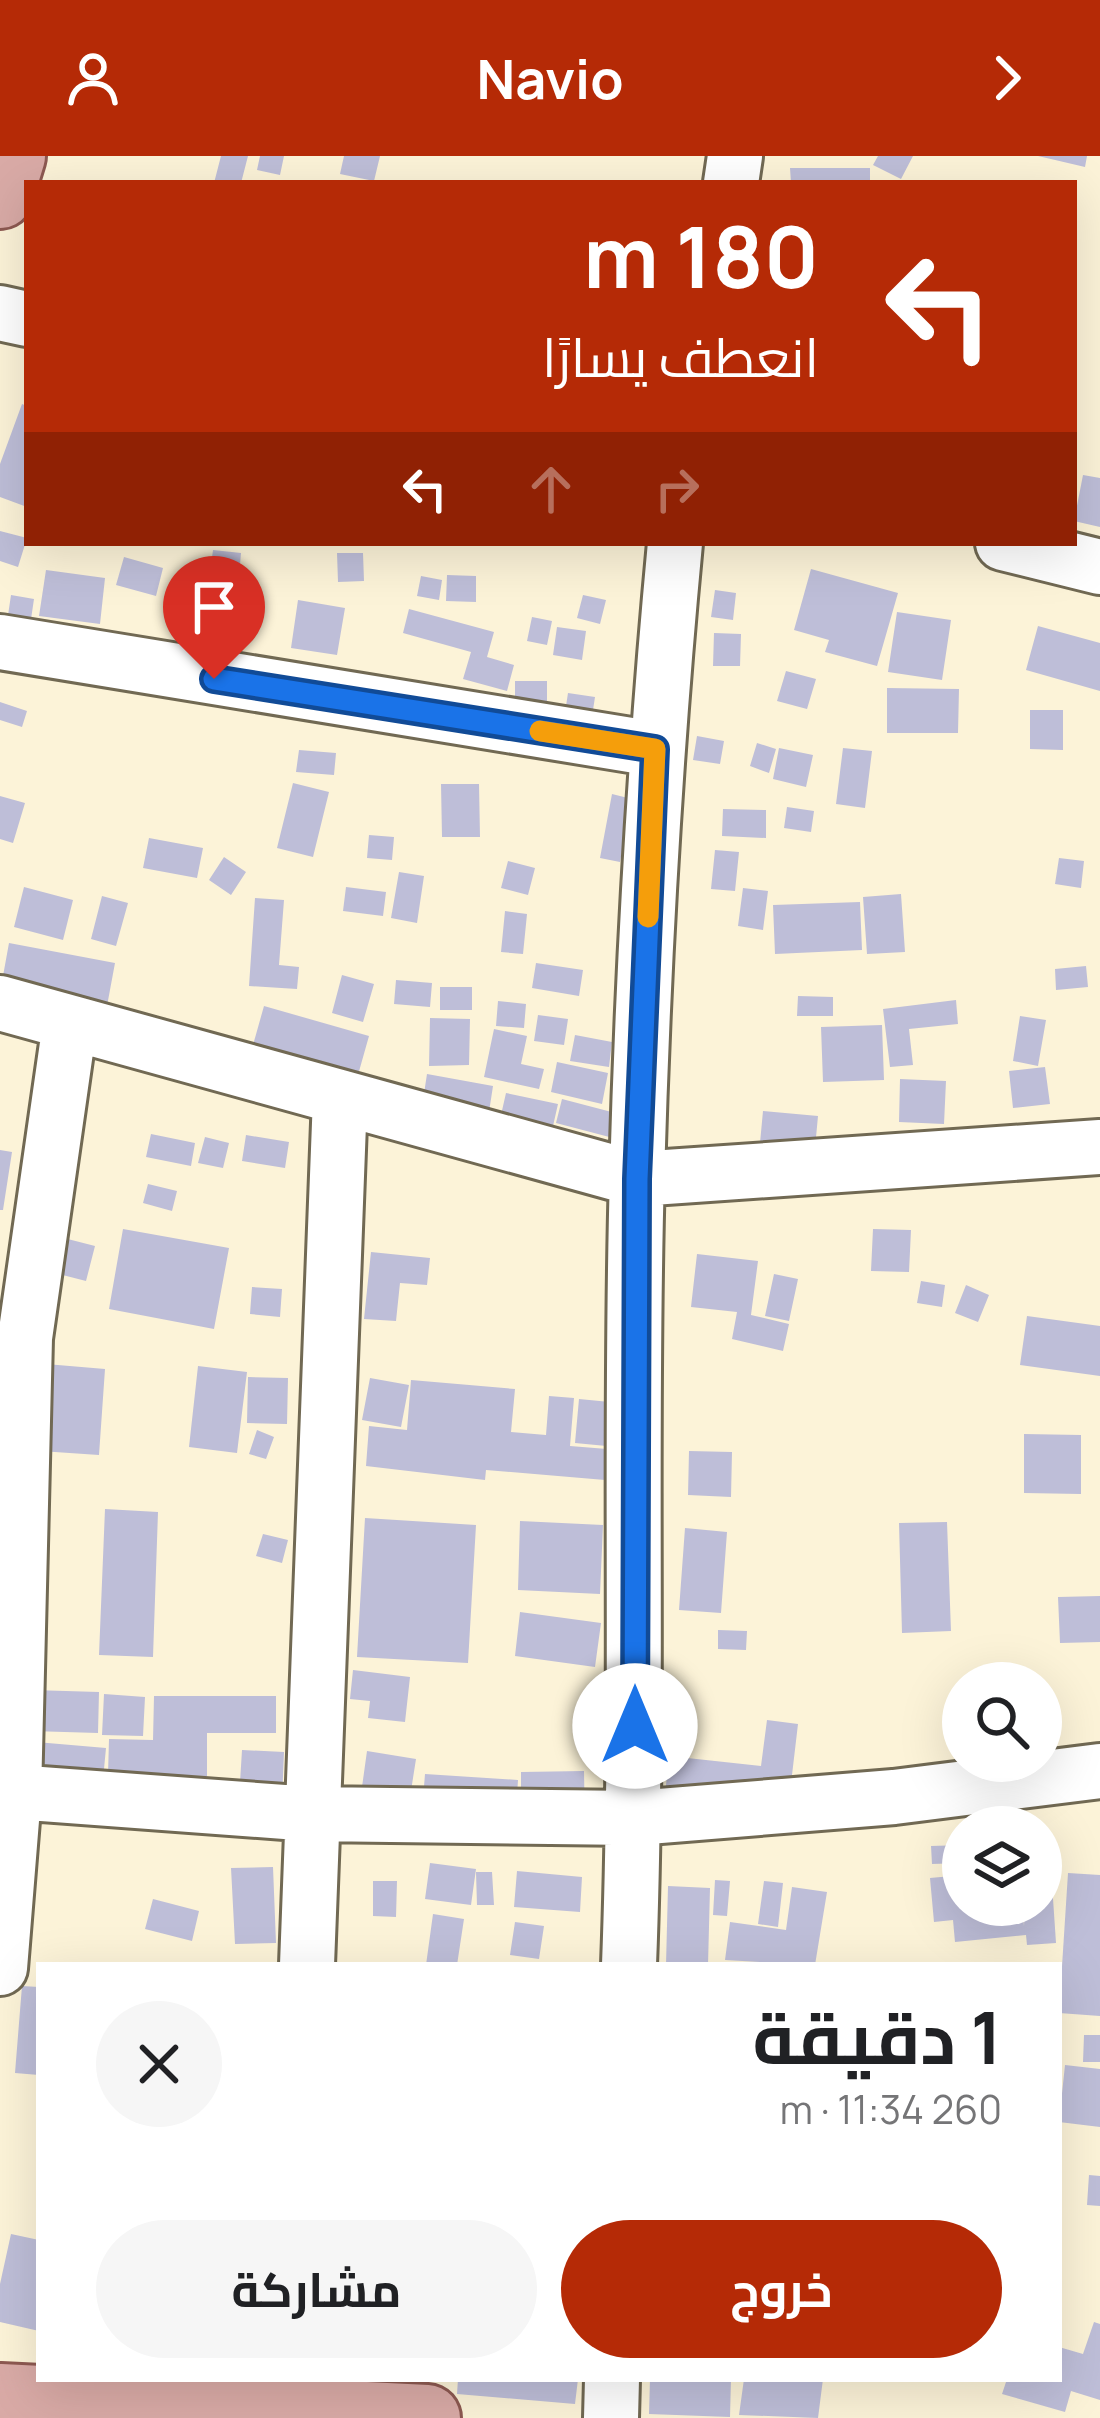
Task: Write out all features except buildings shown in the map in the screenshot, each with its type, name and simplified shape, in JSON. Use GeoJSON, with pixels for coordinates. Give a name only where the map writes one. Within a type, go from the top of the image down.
{"type":"FeatureCollection","features":[{"type":"Feature","properties":{"kind":"main road"},"geometry":{"type":"LineString","coordinates":[[0,195],[12,156]]}},
{"type":"Feature","properties":{"kind":"main road"},"geometry":{"type":"LineString","coordinates":[[0,2397],[280,2403],[427,2418]]}},
{"type":"Feature","properties":{"kind":"street"},"geometry":{"type":"LineString","coordinates":[[629,1962],[635,1818],[637,1179],[655,749],[675,546]]}},
{"type":"Feature","properties":{"kind":"street"},"geometry":{"type":"LineString","coordinates":[[1015,546],[1100,567]]}},
{"type":"Feature","properties":{"kind":"street"},"geometry":{"type":"LineString","coordinates":[[0,642],[655,749]]}},
{"type":"Feature","properties":{"kind":"street"},"geometry":{"type":"LineString","coordinates":[[0,1003],[637,1179],[1100,1147]]}},
{"type":"Feature","properties":{"kind":"street"},"geometry":{"type":"LineString","coordinates":[[0,1968],[26,1338],[70,1023]]}},
{"type":"Feature","properties":{"kind":"street"},"geometry":{"type":"LineString","coordinates":[[307,1962],[340,1097]]}},
{"type":"Feature","properties":{"kind":"street"},"geometry":{"type":"LineString","coordinates":[[7,1793],[312,1814],[635,1818],[895,1797],[1100,1772]]}},
{"type":"Feature","properties":{"kind":"street"},"geometry":{"type":"LineString","coordinates":[[611,2418],[612,2382]]}},
{"type":"Feature","properties":{"kind":"slow traffic"},"geometry":{"type":"LineString","coordinates":[[540,731],[655,749],[648,917]]}},
{"type":"Feature","properties":{"kind":"route"},"geometry":{"type":"LineString","coordinates":[[214,679],[655,749],[637,1179],[635,1726]]}}]}
